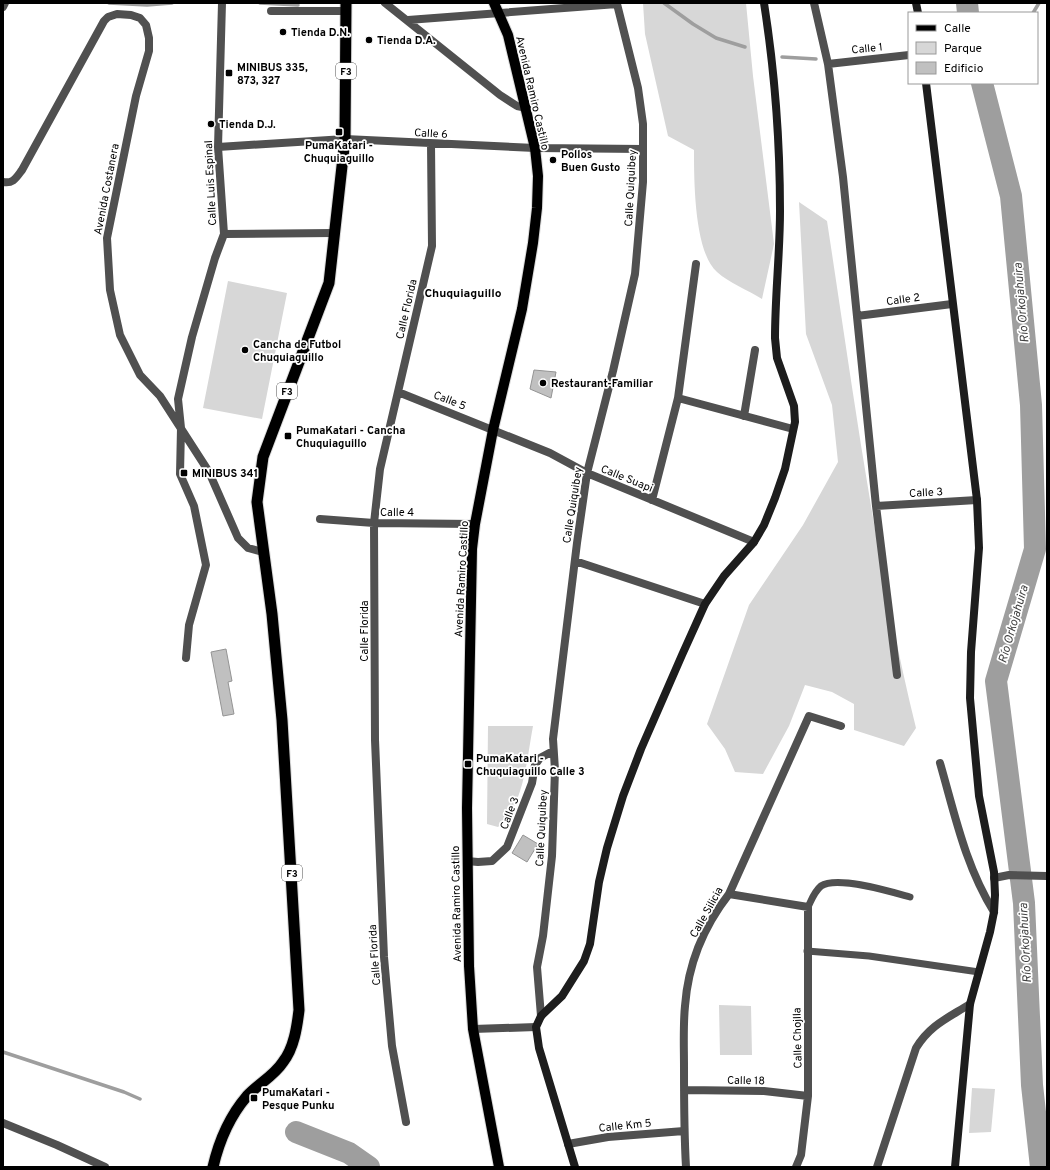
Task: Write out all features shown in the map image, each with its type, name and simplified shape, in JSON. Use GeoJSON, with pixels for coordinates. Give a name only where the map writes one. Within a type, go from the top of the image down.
{"type":"FeatureCollection","features":[{"type":"Feature","properties":{"kind":"highway","name":"F3"},"geometry":{"type":"LineString","coordinates":[[213,1167],[224,1132],[234,1115],[248,1096],[283,1062],[295,1035],[299,1010],[282,720],[272,614],[257,502],[263,457],[329,283],[333,232],[345,139],[346,7]]}},
{"type":"Feature","properties":{"kind":"main road","name":"Avenida Ramiro Castillo"},"geometry":{"type":"LineString","coordinates":[[494,3],[508,36],[535,148],[538,176],[533,243],[522,310],[493,430],[475,524],[472,550],[467,861],[469,966],[474,1029],[499,1167]]}},
{"type":"Feature","properties":{"kind":"main road"},"geometry":{"type":"LineString","coordinates":[[575,1167],[538,1048],[536,1027],[541,1016],[562,996],[584,961],[590,944],[600,875],[623,796],[641,749],[705,604],[724,576],[754,542],[764,525],[785,469],[795,422],[794,406],[777,358],[775,338],[780,213],[780,148],[776,90],[764,3]]}},
{"type":"Feature","properties":{"kind":"main road"},"geometry":{"type":"LineString","coordinates":[[926,84],[977,500],[979,548],[971,652],[970,698],[979,796],[994,878],[994,912],[970,1004],[955,1167]]}},
{"type":"Feature","properties":{"kind":"street"},"geometry":{"type":"LineString","coordinates":[[3,7],[5,3]]}},
{"type":"Feature","properties":{"kind":"street","name":"Calle Luis Espinal"},"geometry":{"type":"LineString","coordinates":[[186,658],[189,625],[206,565],[194,506],[180,474],[181,428],[178,399],[192,337],[215,258],[224,234],[218,147],[222,3]]}},
{"type":"Feature","properties":{"kind":"street"},"geometry":{"type":"LineString","coordinates":[[385,3],[500,95],[516,106],[526,108]]}},
{"type":"Feature","properties":{"kind":"street"},"geometry":{"type":"LineString","coordinates":[[814,3],[828,64],[843,177],[876,506],[897,676]]}},
{"type":"Feature","properties":{"kind":"street"},"geometry":{"type":"LineString","coordinates":[[408,20],[617,4]]}},
{"type":"Feature","properties":{"kind":"street","name":"Calle Quiquibey"},"geometry":{"type":"LineString","coordinates":[[541,1016],[537,967],[543,936],[552,856],[555,770],[553,751],[554,730],[587,473],[613,371],[635,274],[643,182],[643,124],[638,88],[617,4]]}},
{"type":"Feature","properties":{"kind":"street"},"geometry":{"type":"LineString","coordinates":[[271,10],[346,7]]}},
{"type":"Feature","properties":{"kind":"street","name":"Avenida Costanera"},"geometry":{"type":"LineString","coordinates":[[3,182],[11,182],[15,180],[22,170],[104,21],[108,17],[117,14],[131,15],[140,18],[146,25],[149,38],[149,51],[136,96],[107,238],[110,290],[120,335],[131,360],[140,375],[160,396],[209,472],[238,538],[248,548],[263,552]]}},
{"type":"Feature","properties":{"kind":"street","name":"Calle 1"},"geometry":{"type":"LineString","coordinates":[[828,64],[908,55]]}},
{"type":"Feature","properties":{"kind":"street","name":"Calle 6"},"geometry":{"type":"LineString","coordinates":[[218,147],[345,139],[535,148],[643,149]]}},
{"type":"Feature","properties":{"kind":"street","name":"Calle Florida"},"geometry":{"type":"LineString","coordinates":[[406,1122],[392,1046],[384,957],[375,740],[374,523],[380,469],[432,246],[431,144]]}},
{"type":"Feature","properties":{"kind":"street"},"geometry":{"type":"LineString","coordinates":[[224,234],[333,232]]}},
{"type":"Feature","properties":{"kind":"street"},"geometry":{"type":"LineString","coordinates":[[652,500],[678,398],[696,264]]}},
{"type":"Feature","properties":{"kind":"street","name":"Calle 2"},"geometry":{"type":"LineString","coordinates":[[857,316],[952,304]]}},
{"type":"Feature","properties":{"kind":"street"},"geometry":{"type":"LineString","coordinates":[[744,416],[755,350]]}},
{"type":"Feature","properties":{"kind":"street","name":"Calle 5"},"geometry":{"type":"LineString","coordinates":[[398,392],[493,430]]}},
{"type":"Feature","properties":{"kind":"street"},"geometry":{"type":"LineString","coordinates":[[678,398],[793,429]]}},
{"type":"Feature","properties":{"kind":"street","name":"Calle Suapi"},"geometry":{"type":"LineString","coordinates":[[493,430],[550,453],[587,473],[754,542]]}},
{"type":"Feature","properties":{"kind":"street","name":"Calle 3"},"geometry":{"type":"LineString","coordinates":[[876,506],[977,500]]}},
{"type":"Feature","properties":{"kind":"street","name":"Calle 4"},"geometry":{"type":"LineString","coordinates":[[320,519],[374,523],[475,524]]}},
{"type":"Feature","properties":{"kind":"street"},"geometry":{"type":"LineString","coordinates":[[575,562],[705,604]]}},
{"type":"Feature","properties":{"kind":"street","name":"Calle Silicia"},"geometry":{"type":"LineString","coordinates":[[686,1167],[684,1131],[685,1006],[690,973],[707,928],[729,894],[809,716],[841,726]]}},
{"type":"Feature","properties":{"kind":"street","name":"Calle 3"},"geometry":{"type":"LineString","coordinates":[[467,861],[492,861],[507,847],[532,783],[535,765],[540,758],[553,751]]}},
{"type":"Feature","properties":{"kind":"street"},"geometry":{"type":"LineString","coordinates":[[940,763],[963,847],[980,888],[994,912]]}},
{"type":"Feature","properties":{"kind":"street"},"geometry":{"type":"LineString","coordinates":[[994,878],[1009,875],[1047,876]]}},
{"type":"Feature","properties":{"kind":"street"},"geometry":{"type":"LineString","coordinates":[[729,894],[808,907],[814,894],[823,885],[856,883],[910,897]]}},
{"type":"Feature","properties":{"kind":"street","name":"Calle Chojlla"},"geometry":{"type":"LineString","coordinates":[[796,1167],[801,1156],[808,1096],[808,907]]}},
{"type":"Feature","properties":{"kind":"street"},"geometry":{"type":"LineString","coordinates":[[807,950],[869,956],[979,972]]}},
{"type":"Feature","properties":{"kind":"street"},"geometry":{"type":"LineString","coordinates":[[877,1167],[916,1048],[924,1036],[940,1021],[970,1004]]}},
{"type":"Feature","properties":{"kind":"street"},"geometry":{"type":"LineString","coordinates":[[474,1029],[536,1027]]}},
{"type":"Feature","properties":{"kind":"street","name":"Calle 18"},"geometry":{"type":"LineString","coordinates":[[684,1090],[764,1091],[808,1096]]}},
{"type":"Feature","properties":{"kind":"street"},"geometry":{"type":"LineString","coordinates":[[3,1123],[57,1144],[105,1167]]}},
{"type":"Feature","properties":{"kind":"street","name":"Calle Km 5"},"geometry":{"type":"LineString","coordinates":[[568,1144],[608,1137],[684,1131]]}},
{"type":"Feature","properties":{"kind":"green space"},"geometry":{"type":"Polygon","coordinates":[[[643,3],[746,3],[753,76],[774,244],[762,299],[727,280],[717,272],[709,262],[704,249],[697,214],[694,178],[694,150],[668,136],[645,34],[643,3]]]}},
{"type":"Feature","properties":{"kind":"green space"},"geometry":{"type":"Polygon","coordinates":[[[799,202],[827,221],[866,475],[888,602],[916,728],[904,746],[854,730],[854,704],[832,692],[805,685],[789,726],[763,774],[735,772],[725,749],[707,724],[749,605],[803,525],[838,462],[832,405],[806,334],[799,202]]]}},
{"type":"Feature","properties":{"kind":"green space","name":"Cancha de Futbol Chuquiaguillo"},"geometry":{"type":"Polygon","coordinates":[[[228,281],[287,293],[262,419],[203,408],[228,281]]]}},
{"type":"Feature","properties":{"kind":"green space"},"geometry":{"type":"Polygon","coordinates":[[[488,726],[533,726],[523,781],[519,794],[514,807],[507,818],[498,827],[487,824],[488,726]]]}},
{"type":"Feature","properties":{"kind":"green space"},"geometry":{"type":"Polygon","coordinates":[[[719,1005],[751,1006],[752,1055],[720,1055],[719,1005]]]}},
{"type":"Feature","properties":{"kind":"green space"},"geometry":{"type":"Polygon","coordinates":[[[972,1088],[995,1089],[991,1132],[969,1133],[972,1088]]]}},
{"type":"Feature","properties":{"kind":"building","name":"Restaurant-Familiar"},"geometry":{"type":"Polygon","coordinates":[[[534,370],[556,372],[551,398],[530,389],[534,370]]]}},
{"type":"Feature","properties":{"kind":"building"},"geometry":{"type":"Polygon","coordinates":[[[226,649],[232,681],[228,682],[234,714],[223,716],[211,652],[226,649]]]}},
{"type":"Feature","properties":{"kind":"building"},"geometry":{"type":"Polygon","coordinates":[[[523,835],[538,844],[527,862],[512,853],[523,835]]]}},
{"type":"Feature","properties":{"kind":"waterway"},"geometry":{"type":"LineString","coordinates":[[109,3],[147,5],[172,3]]}},
{"type":"Feature","properties":{"kind":"waterway"},"geometry":{"type":"LineString","coordinates":[[260,3],[298,5]]}},
{"type":"Feature","properties":{"kind":"waterway"},"geometry":{"type":"LineString","coordinates":[[664,3],[693,24],[716,38],[745,47]]}},
{"type":"Feature","properties":{"kind":"waterway","name":"Río Orkojahuira"},"geometry":{"type":"LineString","coordinates":[[967,3],[968,12]]}},
{"type":"Feature","properties":{"kind":"waterway"},"geometry":{"type":"LineString","coordinates":[[1034,12],[1039,3]]}},
{"type":"Feature","properties":{"kind":"waterway"},"geometry":{"type":"LineString","coordinates":[[782,57],[816,59]]}},
{"type":"Feature","properties":{"kind":"waterway","name":"Río Orkojahuira"},"geometry":{"type":"LineString","coordinates":[[982,84],[1011,196],[1031,405],[1035,549],[996,681],[1024,903],[1032,1085],[1041,1167]]}},
{"type":"Feature","properties":{"kind":"waterway"},"geometry":{"type":"LineString","coordinates":[[3,1052],[124,1092],[140,1099]]}},
{"type":"Feature","properties":{"kind":"waterway"},"geometry":{"type":"LineString","coordinates":[[296,1132],[349,1153],[369,1167]]}},
{"type":"Feature","properties":{"kind":"place","name":"Tienda D.N."},"geometry":{"type":"Point","coordinates":[283,32]}},
{"type":"Feature","properties":{"kind":"place","name":"Tienda D.A."},"geometry":{"type":"Point","coordinates":[369,40]}},
{"type":"Feature","properties":{"kind":"place","name":"MINIBUS 335, 873, 327"},"geometry":{"type":"Point","coordinates":[229,73]}},
{"type":"Feature","properties":{"kind":"place","name":"Tienda D.J."},"geometry":{"type":"Point","coordinates":[211,124]}},
{"type":"Feature","properties":{"kind":"place","name":"PumaKatari - Chuquiaguillo"},"geometry":{"type":"Point","coordinates":[339,132]}},
{"type":"Feature","properties":{"kind":"place","name":"Pollos Buen Gusto"},"geometry":{"type":"Point","coordinates":[553,160]}},
{"type":"Feature","properties":{"kind":"place","name":"Cancha de Futbol Chuquiaguillo"},"geometry":{"type":"Point","coordinates":[245,350]}},
{"type":"Feature","properties":{"kind":"place","name":"Restaurant-Familiar"},"geometry":{"type":"Point","coordinates":[543,383]}},
{"type":"Feature","properties":{"kind":"place","name":"PumaKatari - Cancha Chuquiaguillo"},"geometry":{"type":"Point","coordinates":[288,436]}},
{"type":"Feature","properties":{"kind":"place","name":"MINIBUS 341"},"geometry":{"type":"Point","coordinates":[184,473]}},
{"type":"Feature","properties":{"kind":"place","name":"PumaKatari - Chuquiaguillo Calle 3"},"geometry":{"type":"Point","coordinates":[468,764]}},
{"type":"Feature","properties":{"kind":"place","name":"PumaKatari - Pesque Punku"},"geometry":{"type":"Point","coordinates":[254,1098]}},
{"type":"Feature","properties":{"kind":"district","name":"Chuquiaguillo"},"geometry":{"type":"Point","coordinates":[463,293]}}]}
